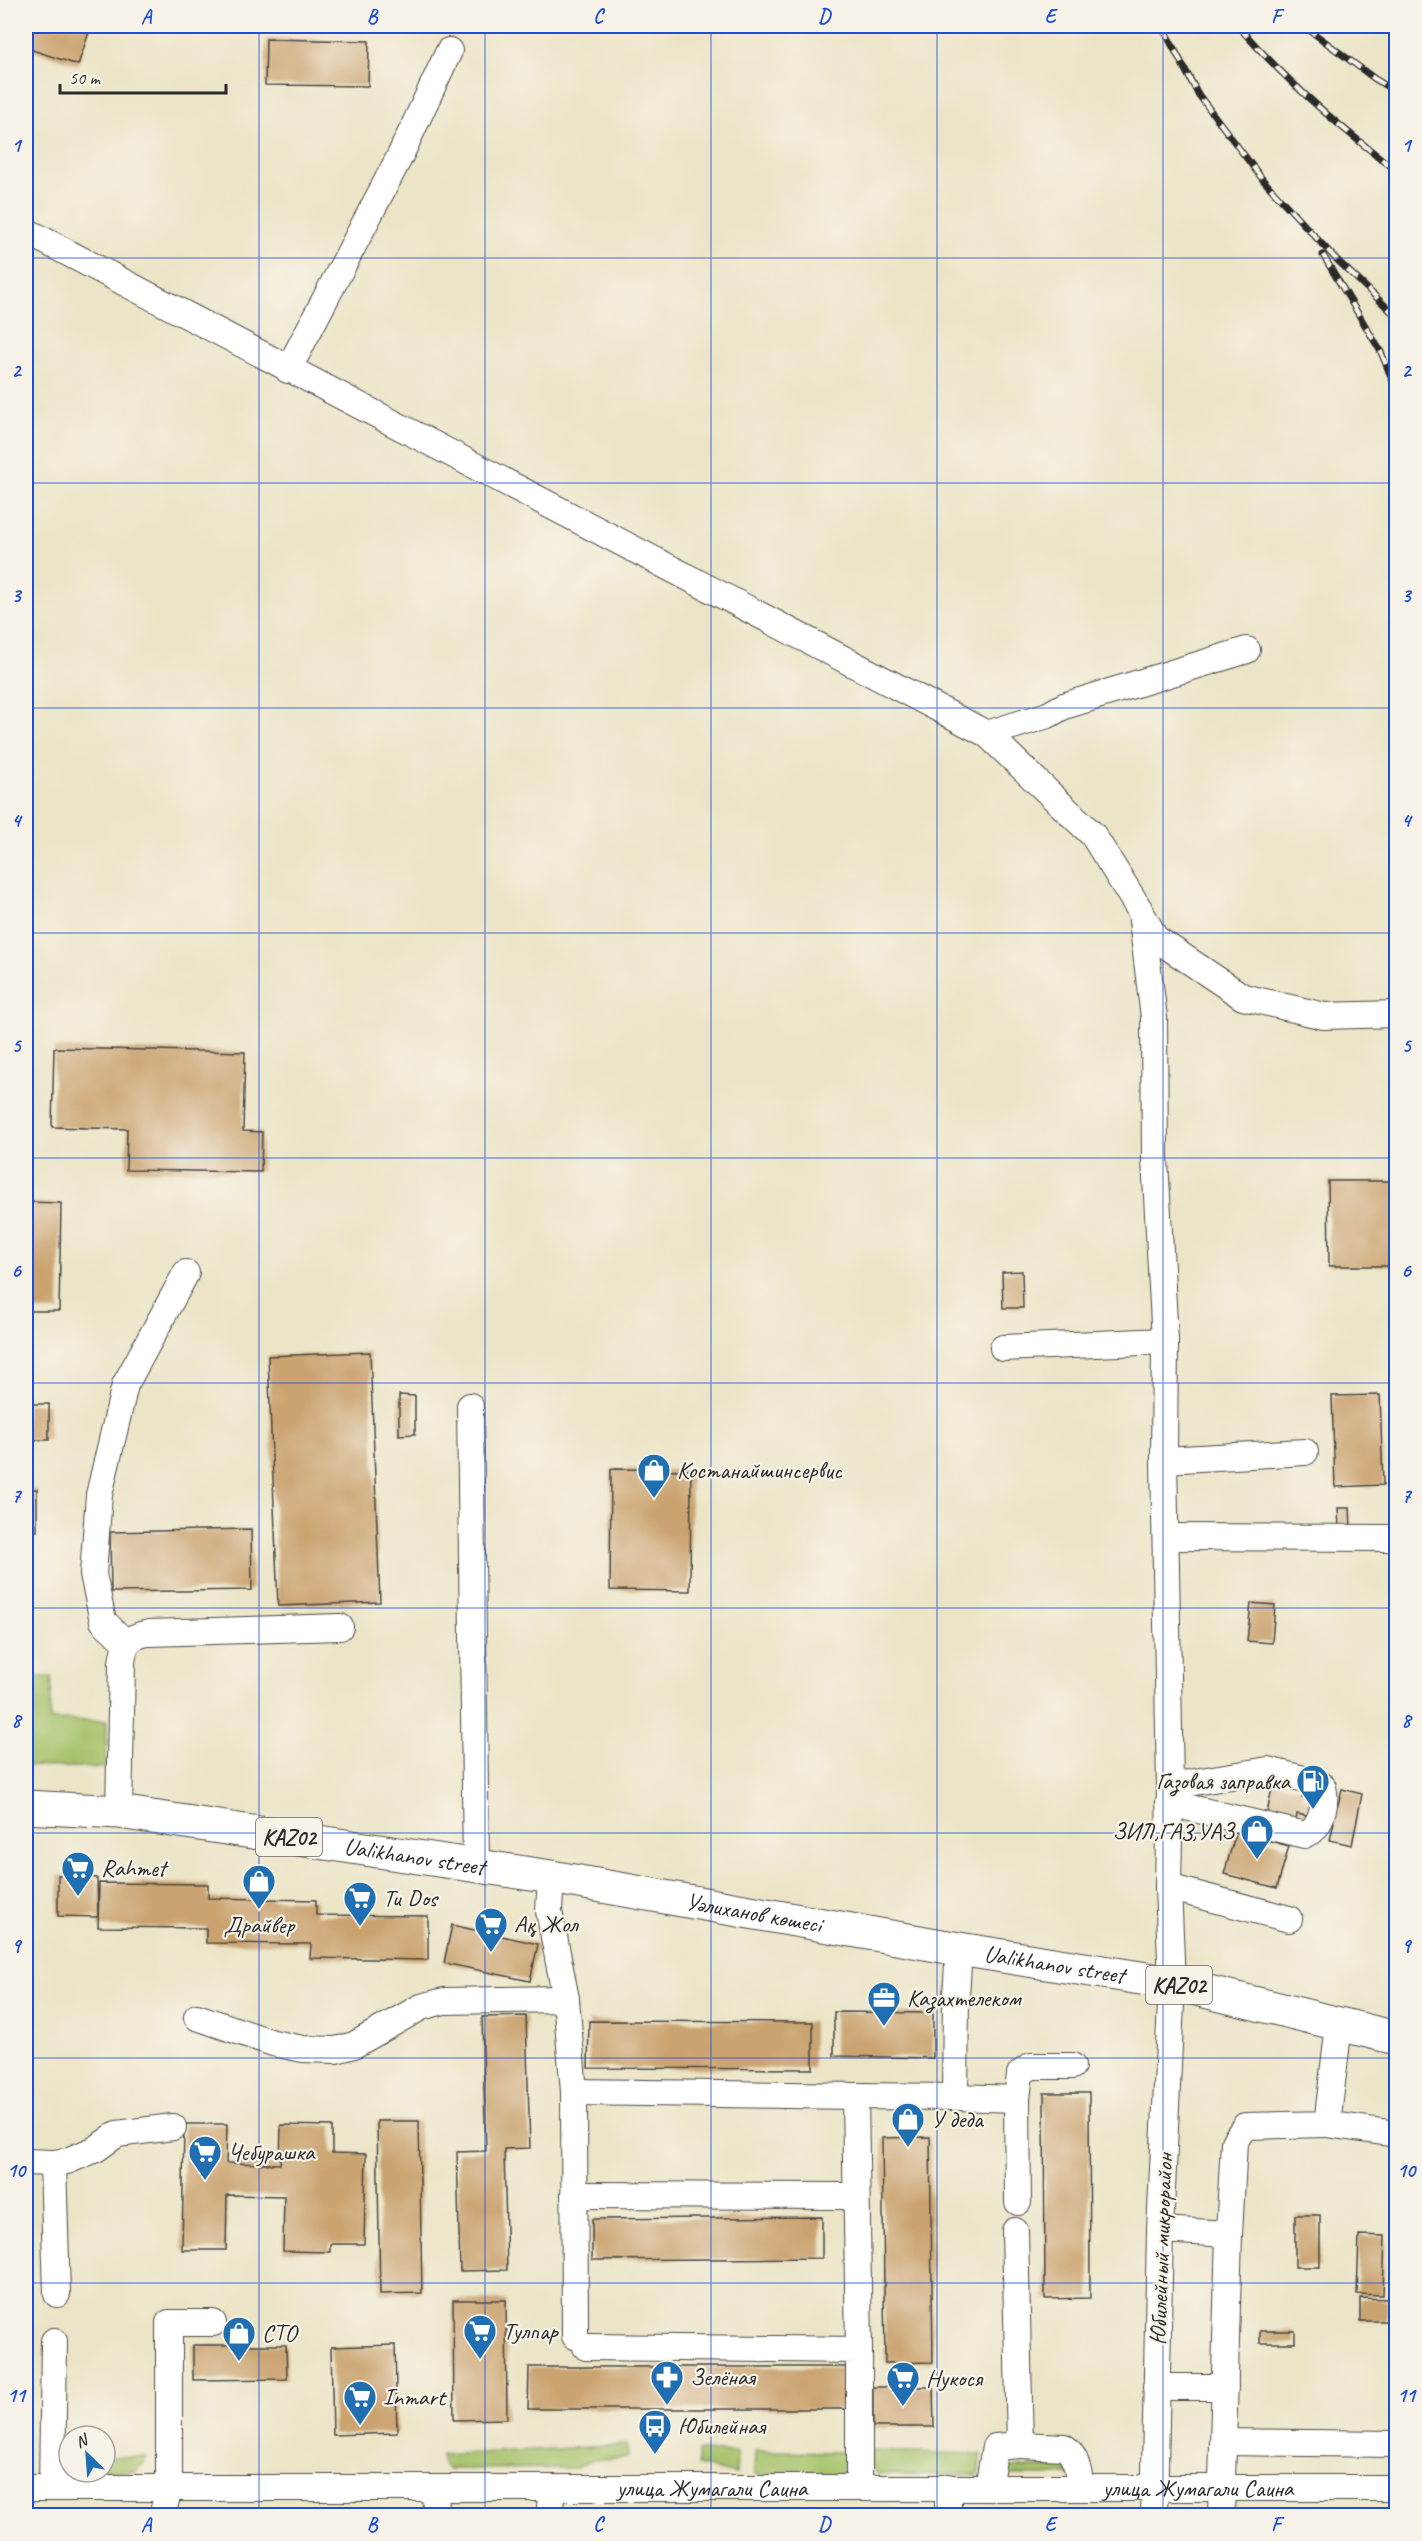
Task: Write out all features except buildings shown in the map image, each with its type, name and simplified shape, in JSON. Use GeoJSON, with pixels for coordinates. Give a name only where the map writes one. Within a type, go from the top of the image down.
{"type":"FeatureCollection","features":[{"type":"Feature","properties":{"kind":"highway","name":"Ualikhanov street"},"geometry":{"type":"LineString","coordinates":[[26,1807],[120,1812],[551,1877]]}},
{"type":"Feature","properties":{"kind":"highway","name":"Уәлиханов көшесі"},"geometry":{"type":"LineString","coordinates":[[551,1877],[959,1948]]}},
{"type":"Feature","properties":{"kind":"highway","name":"Ualikhanov street"},"geometry":{"type":"LineString","coordinates":[[959,1948],[1172,1983],[1396,2038]]}},
{"type":"Feature","properties":{"kind":"street"},"geometry":{"type":"LineString","coordinates":[[288,370],[399,158],[449,51]]}},
{"type":"Feature","properties":{"kind":"street"},"geometry":{"type":"LineString","coordinates":[[26,231],[987,734],[1093,835],[1155,938],[1243,997],[1324,1016],[1396,1014]]}},
{"type":"Feature","properties":{"kind":"street"},"geometry":{"type":"LineString","coordinates":[[987,734],[1048,715],[1064,706],[1247,650]]}},
{"type":"Feature","properties":{"kind":"street","name":"Юбилейный микрорайон"},"geometry":{"type":"LineString","coordinates":[[1141,912],[1154,1018],[1155,1160],[1165,1341],[1168,1887],[1172,1983],[1160,2230],[1154,2516]]}},
{"type":"Feature","properties":{"kind":"street"},"geometry":{"type":"LineString","coordinates":[[126,1643],[103,1621],[93,1574],[99,1495],[125,1385],[186,1273]]}},
{"type":"Feature","properties":{"kind":"street"},"geometry":{"type":"LineString","coordinates":[[1003,1348],[1165,1341]]}},
{"type":"Feature","properties":{"kind":"street"},"geometry":{"type":"LineString","coordinates":[[470,1406],[476,1865]]}},
{"type":"Feature","properties":{"kind":"street"},"geometry":{"type":"LineString","coordinates":[[1164,1460],[1305,1452]]}},
{"type":"Feature","properties":{"kind":"street"},"geometry":{"type":"LineString","coordinates":[[1166,1537],[1396,1538]]}},
{"type":"Feature","properties":{"kind":"street"},"geometry":{"type":"LineString","coordinates":[[120,1812],[122,1663],[126,1643],[131,1637],[149,1633],[340,1627]]}},
{"type":"Feature","properties":{"kind":"street"},"geometry":{"type":"LineString","coordinates":[[1268,1770],[1316,1782],[1323,1787],[1324,1793],[1318,1825],[1311,1833],[1305,1835],[1169,1795],[1268,1770]]}},
{"type":"Feature","properties":{"kind":"street"},"geometry":{"type":"LineString","coordinates":[[551,1877],[549,1911],[566,1999],[574,2092],[574,2195],[580,2341],[858,2350]]}},
{"type":"Feature","properties":{"kind":"street"},"geometry":{"type":"LineString","coordinates":[[1168,1887],[1289,1919]]}},
{"type":"Feature","properties":{"kind":"street"},"geometry":{"type":"LineString","coordinates":[[955,2097],[959,1948]]}},
{"type":"Feature","properties":{"kind":"street"},"geometry":{"type":"LineString","coordinates":[[197,2017],[273,2043],[303,2049],[336,2050],[354,2045],[421,2007],[444,2001],[566,1999]]}},
{"type":"Feature","properties":{"kind":"street"},"geometry":{"type":"LineString","coordinates":[[1327,2124],[1339,2025]]}},
{"type":"Feature","properties":{"kind":"street"},"geometry":{"type":"LineString","coordinates":[[1018,2202],[1018,2080],[1025,2069],[1037,2065],[1072,2066]]}},
{"type":"Feature","properties":{"kind":"street"},"geometry":{"type":"LineString","coordinates":[[574,2092],[1017,2099]]}},
{"type":"Feature","properties":{"kind":"street"},"geometry":{"type":"LineString","coordinates":[[855,2096],[859,2487]]}},
{"type":"Feature","properties":{"kind":"street"},"geometry":{"type":"LineString","coordinates":[[1221,2516],[1220,2488],[1234,2142],[1245,2126],[1327,2124],[1396,2134]]}},
{"type":"Feature","properties":{"kind":"street"},"geometry":{"type":"LineString","coordinates":[[26,2162],[53,2163],[82,2156],[117,2134],[173,2127]]}},
{"type":"Feature","properties":{"kind":"street"},"geometry":{"type":"LineString","coordinates":[[53,2163],[57,2294]]}},
{"type":"Feature","properties":{"kind":"street"},"geometry":{"type":"LineString","coordinates":[[574,2195],[856,2196]]}},
{"type":"Feature","properties":{"kind":"street"},"geometry":{"type":"LineString","coordinates":[[1160,2230],[1229,2234]]}},
{"type":"Feature","properties":{"kind":"street"},"geometry":{"type":"LineString","coordinates":[[1015,2231],[1020,2445]]}},
{"type":"Feature","properties":{"kind":"street"},"geometry":{"type":"LineString","coordinates":[[162,2516],[170,2488],[169,2323],[213,2323]]}},
{"type":"Feature","properties":{"kind":"street"},"geometry":{"type":"LineString","coordinates":[[52,2488],[54,2341]]}},
{"type":"Feature","properties":{"kind":"street"},"geometry":{"type":"LineString","coordinates":[[1156,2387],[1225,2388]]}},
{"type":"Feature","properties":{"kind":"street"},"geometry":{"type":"LineString","coordinates":[[1222,2442],[1396,2444]]}},
{"type":"Feature","properties":{"kind":"street"},"geometry":{"type":"LineString","coordinates":[[988,2487],[995,2447],[1020,2445],[1064,2447],[1074,2458],[1082,2488]]}},
{"type":"Feature","properties":{"kind":"street"},"geometry":{"type":"LineString","coordinates":[[948,2487],[948,2516]]}},
{"type":"Feature","properties":{"kind":"street","name":"улица Жумагали Саина"},"geometry":{"type":"LineString","coordinates":[[26,2488],[1396,2488]]}},
{"type":"Feature","properties":{"kind":"street"},"geometry":{"type":"LineString","coordinates":[[434,2488],[437,2516]]}},
{"type":"Feature","properties":{"kind":"street"},"geometry":{"type":"LineString","coordinates":[[549,2516],[552,2488]]}},
{"type":"Feature","properties":{"kind":"green space"},"geometry":{"type":"Polygon","coordinates":[[[26,1677],[52,1677],[50,1720],[107,1721],[106,1768],[26,1766],[26,1677]]]}},
{"type":"Feature","properties":{"kind":"green space"},"geometry":{"type":"Polygon","coordinates":[[[627,2445],[628,2457],[593,2460],[576,2468],[448,2469],[443,2465],[441,2455],[627,2445]]]}},
{"type":"Feature","properties":{"kind":"green space"},"geometry":{"type":"Polygon","coordinates":[[[755,2451],[850,2452],[848,2471],[839,2475],[754,2475],[755,2451]]]}},
{"type":"Feature","properties":{"kind":"green space"},"geometry":{"type":"Polygon","coordinates":[[[871,2451],[981,2454],[980,2472],[976,2475],[878,2474],[870,2466],[871,2451]]]}},
{"type":"Feature","properties":{"kind":"green space"},"geometry":{"type":"Polygon","coordinates":[[[698,2452],[737,2452],[736,2474],[698,2465],[698,2452]]]}},
{"type":"Feature","properties":{"kind":"green space"},"geometry":{"type":"Polygon","coordinates":[[[117,2457],[147,2457],[136,2472],[117,2471],[117,2457]]]}},
{"type":"Feature","properties":{"kind":"green space"},"geometry":{"type":"Polygon","coordinates":[[[1000,2468],[1067,2468],[1070,2475],[1000,2475],[1000,2468]]]}},
{"type":"Feature","properties":{"kind":"railway"},"geometry":{"type":"LineString","coordinates":[[1162,26],[1198,94],[1263,180],[1334,257],[1396,316]]}},
{"type":"Feature","properties":{"kind":"railway"},"geometry":{"type":"LineString","coordinates":[[1238,26],[1313,102],[1396,170]]}},
{"type":"Feature","properties":{"kind":"railway"},"geometry":{"type":"LineString","coordinates":[[1304,26],[1396,92]]}},
{"type":"Feature","properties":{"kind":"railway"},"geometry":{"type":"LineString","coordinates":[[1323,255],[1381,352],[1396,389]]}},
{"type":"Feature","properties":{"kind":"place","name":"Костанайшинсервис"},"geometry":{"type":"Point","coordinates":[654,1499]}},
{"type":"Feature","properties":{"kind":"place","name":"Газовая заправка"},"geometry":{"type":"Point","coordinates":[1313,1810]}},
{"type":"Feature","properties":{"kind":"place","name":"ЗИЛ,ГАЗ,УАЗ"},"geometry":{"type":"Point","coordinates":[1257,1860]}},
{"type":"Feature","properties":{"kind":"place","name":"Rahmet"},"geometry":{"type":"Point","coordinates":[78,1897]}},
{"type":"Feature","properties":{"kind":"place","name":"Драйвер"},"geometry":{"type":"Point","coordinates":[259,1910]}},
{"type":"Feature","properties":{"kind":"place","name":"Tu Dos"},"geometry":{"type":"Point","coordinates":[360,1927]}},
{"type":"Feature","properties":{"kind":"place","name":"Ақ Жол"},"geometry":{"type":"Point","coordinates":[491,1953]}},
{"type":"Feature","properties":{"kind":"place","name":"Казахтелеком"},"geometry":{"type":"Point","coordinates":[884,2027]}},
{"type":"Feature","properties":{"kind":"place","name":"У деда"},"geometry":{"type":"Point","coordinates":[908,2148]}},
{"type":"Feature","properties":{"kind":"place","name":"Чебурашка"},"geometry":{"type":"Point","coordinates":[205,2181]}},
{"type":"Feature","properties":{"kind":"place","name":"Тулпар"},"geometry":{"type":"Point","coordinates":[480,2360]}},
{"type":"Feature","properties":{"kind":"place","name":"СТО"},"geometry":{"type":"Point","coordinates":[239,2362]}},
{"type":"Feature","properties":{"kind":"place","name":"Зелёная"},"geometry":{"type":"Point","coordinates":[667,2406]}},
{"type":"Feature","properties":{"kind":"place","name":"Нукося"},"geometry":{"type":"Point","coordinates":[903,2407]}},
{"type":"Feature","properties":{"kind":"place","name":"Inmart"},"geometry":{"type":"Point","coordinates":[360,2426]}},
{"type":"Feature","properties":{"kind":"place","name":"Юбилейная"},"geometry":{"type":"Point","coordinates":[655,2455]}}]}
